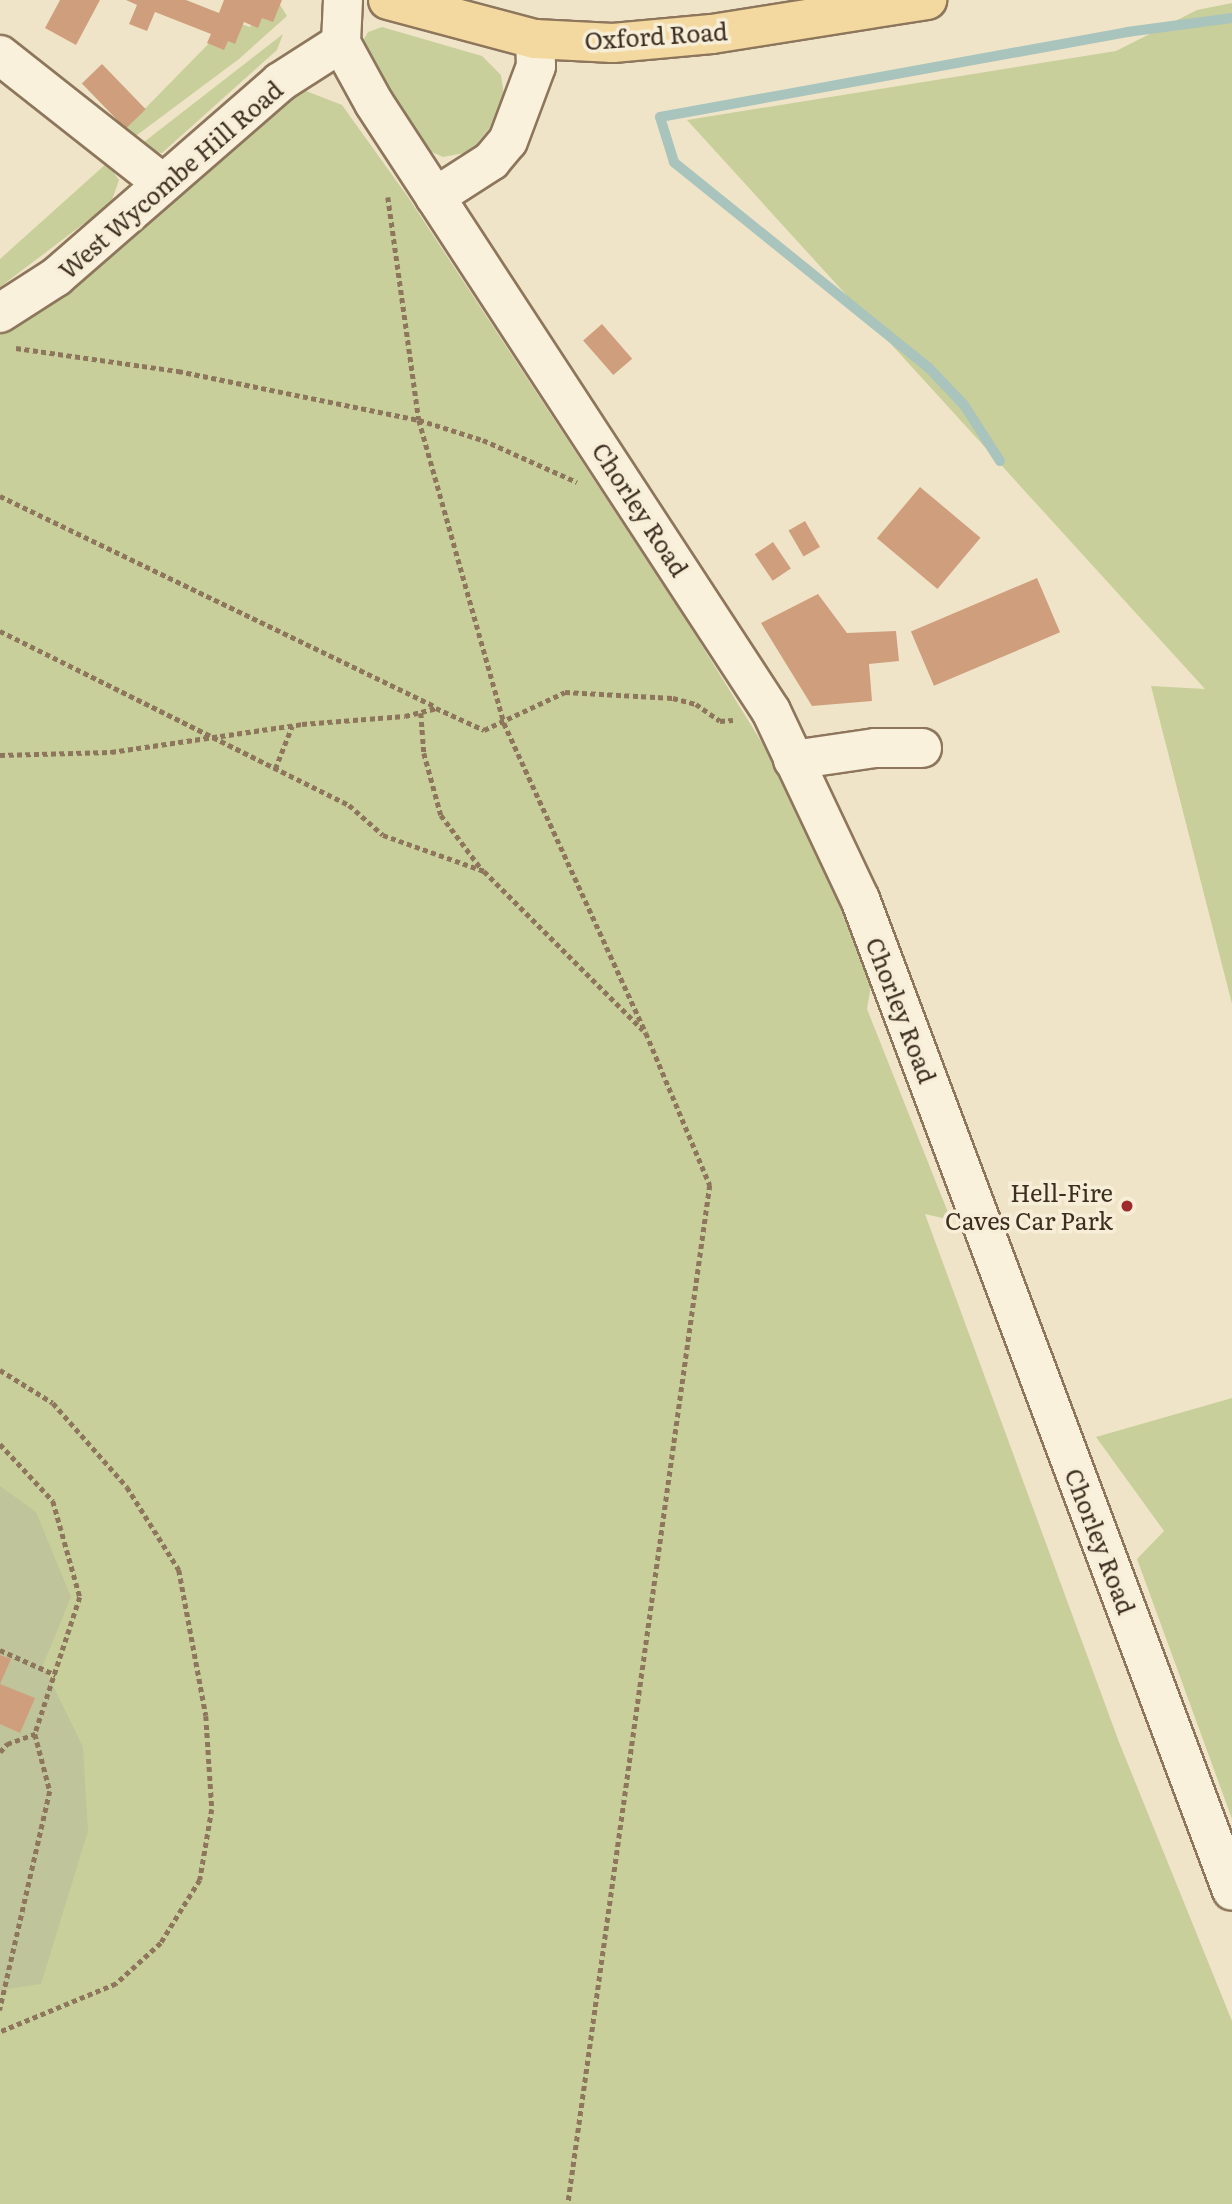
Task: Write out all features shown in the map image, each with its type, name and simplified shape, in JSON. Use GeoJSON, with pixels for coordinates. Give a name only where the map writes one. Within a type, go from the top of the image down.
{"type":"FeatureCollection","features":[{"type":"Feature","properties":{"kind":"main road","name":"Oxford Road"},"geometry":{"type":"LineString","coordinates":[[388,0],[535,38],[613,43],[712,34],[927,0]]}},
{"type":"Feature","properties":{"kind":"street"},"geometry":{"type":"LineString","coordinates":[[341,43],[343,0]]}},
{"type":"Feature","properties":{"kind":"street"},"geometry":{"type":"LineString","coordinates":[[435,197],[491,161],[508,141],[536,66],[535,38]]}},
{"type":"Feature","properties":{"kind":"street","name":"West Wycombe Hill Road"},"geometry":{"type":"LineString","coordinates":[[5,330],[66,270],[162,183],[280,82],[341,43]]}},
{"type":"Feature","properties":{"kind":"street","name":"Chorley Road"},"geometry":{"type":"LineString","coordinates":[[341,43],[435,197],[623,480],[771,711],[860,900],[1232,1891]]}},
{"type":"Feature","properties":{"kind":"street"},"geometry":{"type":"LineString","coordinates":[[0,55],[162,183]]}},
{"type":"Feature","properties":{"kind":"street"},"geometry":{"type":"LineString","coordinates":[[793,760],[875,748],[922,748]]}},
{"type":"Feature","properties":{"kind":"path"},"geometry":{"type":"LineString","coordinates":[[386,185],[419,420],[504,723],[646,1033],[710,1185],[568,2204]]}},
{"type":"Feature","properties":{"kind":"path"},"geometry":{"type":"LineString","coordinates":[[5,330],[178,371],[419,420],[483,440],[571,481],[623,480]]}},
{"type":"Feature","properties":{"kind":"path"},"geometry":{"type":"LineString","coordinates":[[0,496],[484,730],[504,723],[519,710],[565,692],[673,698],[696,704],[720,721],[771,711]]}},
{"type":"Feature","properties":{"kind":"path"},"geometry":{"type":"LineString","coordinates":[[0,631],[61,658],[212,738],[349,804],[383,835],[484,872]]}},
{"type":"Feature","properties":{"kind":"path"},"geometry":{"type":"LineString","coordinates":[[0,755],[111,752],[292,726],[421,713],[436,708]]}},
{"type":"Feature","properties":{"kind":"path"},"geometry":{"type":"LineString","coordinates":[[421,713],[424,753],[441,815],[484,872],[646,1033]]}},
{"type":"Feature","properties":{"kind":"path"},"geometry":{"type":"LineString","coordinates":[[275,769],[292,726]]}},
{"type":"Feature","properties":{"kind":"path"},"geometry":{"type":"LineString","coordinates":[[0,1370],[53,1404],[127,1487],[179,1570],[206,1716],[212,1809],[200,1880],[161,1943],[116,1984],[0,2032]]}},
{"type":"Feature","properties":{"kind":"path"},"geometry":{"type":"LineString","coordinates":[[0,1444],[53,1500],[80,1597],[35,1734],[50,1791],[0,2010]]}},
{"type":"Feature","properties":{"kind":"path"},"geometry":{"type":"LineString","coordinates":[[0,1650],[56,1675]]}},
{"type":"Feature","properties":{"kind":"path"},"geometry":{"type":"LineString","coordinates":[[0,1752],[7,1744],[35,1734]]}},
{"type":"Feature","properties":{"kind":"green space"},"geometry":{"type":"Polygon","coordinates":[[[268,0],[277,0],[287,16],[239,59],[125,144],[124,130],[222,30],[236,22],[250,27],[268,0]]]}},
{"type":"Feature","properties":{"kind":"green space"},"geometry":{"type":"Polygon","coordinates":[[[1232,3],[1232,1004],[1151,686],[1205,689],[687,120],[1116,51],[1197,10],[1232,3]]]}},
{"type":"Feature","properties":{"kind":"green space"},"geometry":{"type":"Polygon","coordinates":[[[382,27],[482,56],[501,75],[505,102],[500,115],[470,152],[443,157],[419,146],[361,44],[368,32],[382,27]]]}},
{"type":"Feature","properties":{"kind":"green space"},"geometry":{"type":"Polygon","coordinates":[[[283,34],[277,50],[162,153],[135,149],[283,34]]]}},
{"type":"Feature","properties":{"kind":"green space"},"geometry":{"type":"Polygon","coordinates":[[[301,89],[342,105],[408,197],[688,623],[769,754],[873,974],[867,1009],[951,1220],[925,1214],[1119,1742],[1232,2021],[1232,2204],[0,2204],[0,322],[301,89]]]}},
{"type":"Feature","properties":{"kind":"green space"},"geometry":{"type":"Polygon","coordinates":[[[107,163],[119,180],[111,203],[0,287],[0,259],[107,163]]]}},
{"type":"Feature","properties":{"kind":"green space"},"geometry":{"type":"Polygon","coordinates":[[[1232,1398],[1232,1819],[1137,1559],[1164,1531],[1096,1437],[1232,1398]]]}},
{"type":"Feature","properties":{"kind":"green space"},"geometry":{"type":"Polygon","coordinates":[[[0,1486],[36,1512],[71,1597],[43,1665],[83,1747],[88,1831],[41,1984],[0,1990],[0,1486]]]}},
{"type":"Feature","properties":{"kind":"building"},"geometry":{"type":"Polygon","coordinates":[[[60,0],[100,0],[76,45],[45,28],[60,0]]]}},
{"type":"Feature","properties":{"kind":"building"},"geometry":{"type":"Polygon","coordinates":[[[126,0],[186,0],[219,13],[224,0],[282,0],[273,22],[262,18],[258,28],[244,22],[235,44],[228,41],[224,50],[207,43],[211,34],[155,12],[147,31],[129,24],[137,5],[126,0]]]}},
{"type":"Feature","properties":{"kind":"building"},"geometry":{"type":"Polygon","coordinates":[[[102,64],[146,109],[126,129],[82,83],[102,64]]]}},
{"type":"Feature","properties":{"kind":"building"},"geometry":{"type":"Polygon","coordinates":[[[602,324],[632,359],[613,375],[583,340],[602,324]]]}},
{"type":"Feature","properties":{"kind":"building"},"geometry":{"type":"Polygon","coordinates":[[[920,487],[981,538],[937,589],[877,538],[920,487]]]}},
{"type":"Feature","properties":{"kind":"building"},"geometry":{"type":"Polygon","coordinates":[[[805,521],[820,547],[804,556],[789,530],[805,521]]]}},
{"type":"Feature","properties":{"kind":"building"},"geometry":{"type":"Polygon","coordinates":[[[773,542],[791,569],[773,581],[755,554],[773,542]]]}},
{"type":"Feature","properties":{"kind":"building"},"geometry":{"type":"Polygon","coordinates":[[[1037,578],[1060,632],[934,686],[911,632],[1037,578]]]}},
{"type":"Feature","properties":{"kind":"building"},"geometry":{"type":"Polygon","coordinates":[[[818,594],[847,633],[896,631],[899,661],[869,664],[872,701],[812,706],[761,623],[818,594]]]}},
{"type":"Feature","properties":{"kind":"building"},"geometry":{"type":"Polygon","coordinates":[[[0,1655],[11,1659],[0,1684],[0,1655]]]}},
{"type":"Feature","properties":{"kind":"building"},"geometry":{"type":"Polygon","coordinates":[[[0,1684],[35,1698],[20,1733],[0,1724],[0,1684]]]}},
{"type":"Feature","properties":{"kind":"waterway"},"geometry":{"type":"LineString","coordinates":[[1000,461],[964,405],[929,368],[674,162],[660,117],[1127,32],[1232,18]]}},
{"type":"Feature","properties":{"kind":"place","name":"Hell-Fire Caves Car Park"},"geometry":{"type":"Point","coordinates":[1127,1206]}}]}
